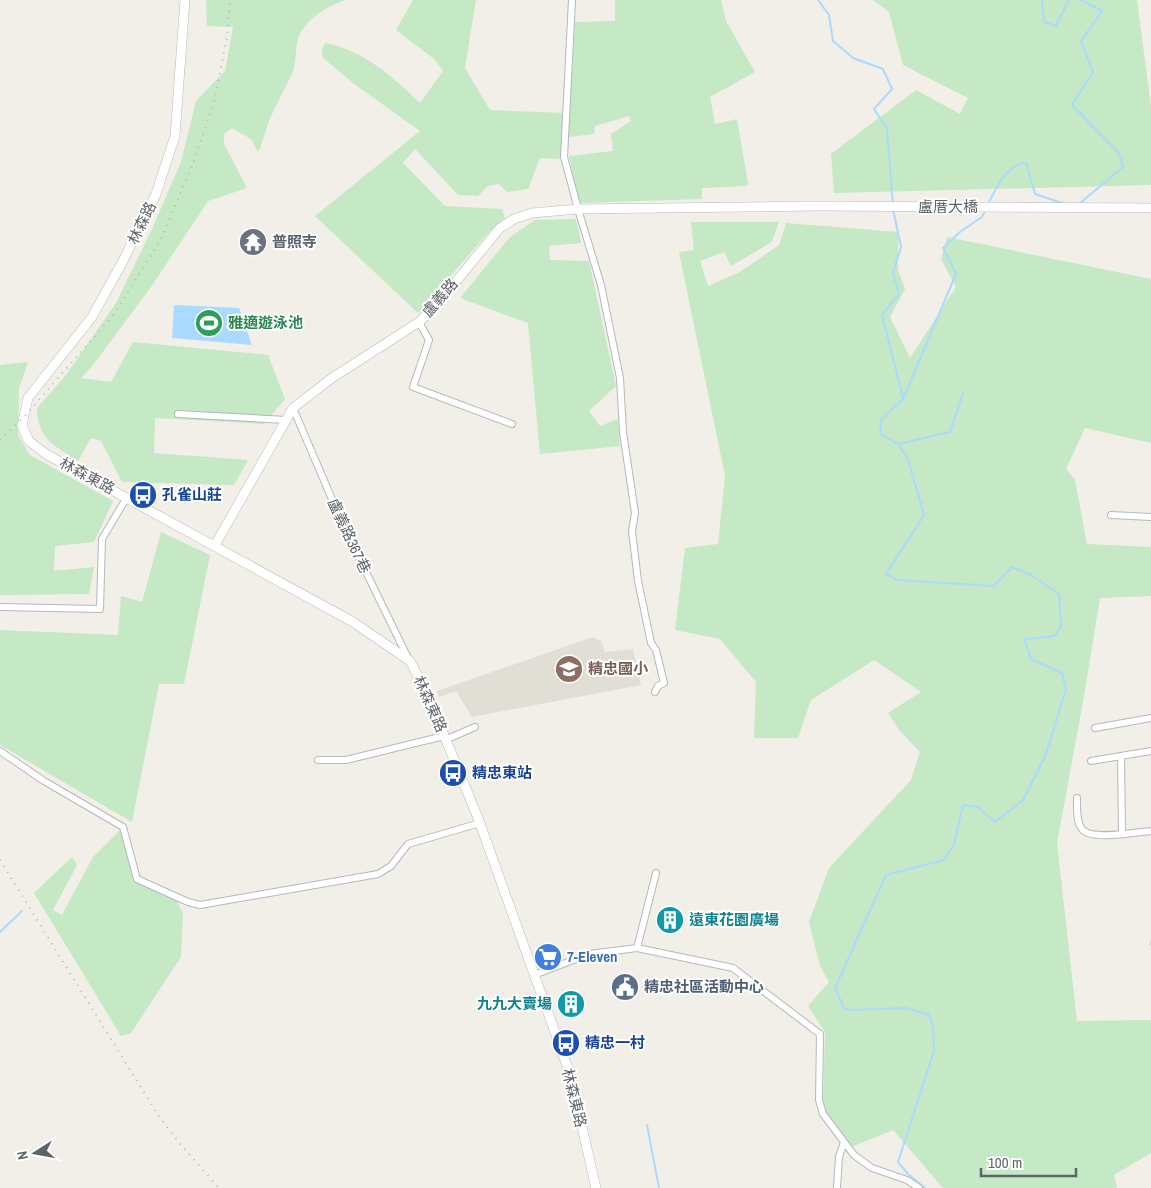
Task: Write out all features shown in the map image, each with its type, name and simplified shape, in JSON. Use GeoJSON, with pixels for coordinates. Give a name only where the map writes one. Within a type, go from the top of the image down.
{"type":"FeatureCollection","features":[{"type":"Feature","properties":{"kind":"main road","name":"林森路"},"geometry":{"type":"LineString","coordinates":[[24,417],[28,398],[32,392],[92,318],[156,194],[175,136],[185,0]]}},
{"type":"Feature","properties":{"kind":"main road","name":"盧義路"},"geometry":{"type":"LineString","coordinates":[[215,545],[293,408],[332,378],[419,322],[436,307],[500,228],[514,219],[532,213],[578,209],[745,206]]}},
{"type":"Feature","properties":{"kind":"main road","name":"盧厝大橋"},"geometry":{"type":"LineString","coordinates":[[745,206],[1151,208]]}},
{"type":"Feature","properties":{"kind":"main road","name":"林森東路"},"geometry":{"type":"LineString","coordinates":[[24,417],[22,426],[29,441],[46,454],[353,622],[410,661],[426,691],[480,823],[570,1074],[596,1188]]}},
{"type":"Feature","properties":{"kind":"street"},"geometry":{"type":"LineString","coordinates":[[572,0],[564,157],[602,285],[620,378],[623,432],[636,513],[632,530],[638,582],[651,643],[656,650],[664,682],[658,686],[655,692]]}},
{"type":"Feature","properties":{"kind":"street"},"geometry":{"type":"LineString","coordinates":[[419,322],[429,340],[413,387],[512,424]]}},
{"type":"Feature","properties":{"kind":"street","name":"盧義路367巷"},"geometry":{"type":"LineString","coordinates":[[293,408],[343,525],[410,661]]}},
{"type":"Feature","properties":{"kind":"street"},"geometry":{"type":"LineString","coordinates":[[178,414],[286,420]]}},
{"type":"Feature","properties":{"kind":"street"},"geometry":{"type":"LineString","coordinates":[[0,607],[100,609],[102,539],[127,497]]}},
{"type":"Feature","properties":{"kind":"street"},"geometry":{"type":"LineString","coordinates":[[1110,515],[1151,516]]}},
{"type":"Feature","properties":{"kind":"street"},"geometry":{"type":"LineString","coordinates":[[1096,728],[1151,718]]}},
{"type":"Feature","properties":{"kind":"street"},"geometry":{"type":"LineString","coordinates":[[318,760],[346,760],[444,738],[475,727]]}},
{"type":"Feature","properties":{"kind":"street"},"geometry":{"type":"LineString","coordinates":[[0,751],[44,782],[123,827],[137,879],[188,902],[200,905],[378,874],[391,866],[408,844],[480,823]]}},
{"type":"Feature","properties":{"kind":"street"},"geometry":{"type":"LineString","coordinates":[[1091,761],[1151,751]]}},
{"type":"Feature","properties":{"kind":"street"},"geometry":{"type":"LineString","coordinates":[[1121,756],[1122,834]]}},
{"type":"Feature","properties":{"kind":"street"},"geometry":{"type":"LineString","coordinates":[[1077,798],[1078,819],[1081,828],[1086,833],[1096,835],[1151,831]]}},
{"type":"Feature","properties":{"kind":"street"},"geometry":{"type":"LineString","coordinates":[[637,948],[656,873]]}},
{"type":"Feature","properties":{"kind":"street"},"geometry":{"type":"LineString","coordinates":[[534,975],[588,954],[637,948],[733,968],[820,1034],[819,1100],[823,1114],[854,1155],[872,1168],[906,1180],[919,1188]]}},
{"type":"Feature","properties":{"kind":"street"},"geometry":{"type":"LineString","coordinates":[[837,1188],[839,1157],[844,1142]]}},
{"type":"Feature","properties":{"kind":"shaded area","name":"精忠國小"},"geometry":{"type":"Polygon","coordinates":[[[593,637],[601,641],[605,652],[633,649],[641,685],[472,717],[456,691],[439,697],[437,691],[593,637]]]}},
{"type":"Feature","properties":{"kind":"green space"},"geometry":{"type":"Polygon","coordinates":[[[206,0],[346,0],[322,11],[303,29],[297,44],[293,71],[271,117],[258,152],[251,139],[232,128],[224,134],[224,144],[247,188],[208,201],[151,287],[93,365],[81,378],[111,382],[133,342],[268,355],[285,399],[264,424],[155,418],[154,453],[248,460],[234,485],[122,482],[101,441],[91,438],[78,461],[49,441],[40,427],[37,408],[66,375],[116,303],[152,229],[181,162],[196,101],[225,71],[233,27],[207,26],[206,0]]]}},
{"type":"Feature","properties":{"kind":"green space"},"geometry":{"type":"Polygon","coordinates":[[[413,0],[476,0],[465,68],[490,110],[564,113],[560,159],[540,158],[528,189],[507,192],[499,184],[488,186],[478,196],[458,195],[415,149],[403,163],[445,206],[502,209],[505,218],[490,231],[418,313],[315,216],[420,131],[357,86],[323,58],[322,50],[325,43],[365,58],[388,74],[420,103],[443,71],[434,59],[396,30],[413,0]]]}},
{"type":"Feature","properties":{"kind":"green space"},"geometry":{"type":"Polygon","coordinates":[[[615,0],[721,0],[726,21],[755,72],[710,97],[715,124],[737,119],[747,186],[702,188],[702,199],[579,203],[569,156],[613,151],[611,134],[631,121],[629,116],[595,126],[594,134],[568,137],[575,22],[615,21],[615,0]]]}},
{"type":"Feature","properties":{"kind":"green space"},"geometry":{"type":"Polygon","coordinates":[[[873,0],[1137,0],[1151,106],[1151,185],[834,193],[831,154],[916,90],[960,114],[968,98],[903,65],[889,12],[873,0]]]}},
{"type":"Feature","properties":{"kind":"green space"},"geometry":{"type":"Polygon","coordinates":[[[576,219],[581,243],[549,246],[550,260],[589,261],[616,386],[589,411],[600,426],[618,419],[620,446],[540,454],[528,323],[460,298],[510,237],[535,220],[576,219]]]}},
{"type":"Feature","properties":{"kind":"green space"},"geometry":{"type":"Polygon","coordinates":[[[691,222],[779,222],[772,242],[731,266],[724,252],[700,261],[708,286],[740,272],[779,245],[786,223],[898,232],[898,270],[905,289],[890,317],[910,358],[956,287],[941,259],[947,237],[1151,279],[1151,443],[1085,428],[1066,469],[1075,480],[1087,544],[1151,547],[1151,596],[1100,598],[1057,843],[1077,1021],[1151,1020],[1151,1153],[1114,1175],[1117,1188],[943,1188],[893,1130],[849,1148],[823,1110],[825,1032],[808,1006],[829,982],[820,966],[809,922],[829,868],[911,780],[920,752],[899,730],[888,713],[921,692],[874,660],[811,700],[798,738],[754,738],[756,682],[720,639],[675,630],[685,548],[718,544],[725,476],[679,252],[694,250],[691,222]]]}},
{"type":"Feature","properties":{"kind":"green space"},"geometry":{"type":"Polygon","coordinates":[[[28,362],[19,388],[18,435],[30,455],[113,501],[94,542],[55,546],[54,571],[94,567],[89,594],[0,595],[0,365],[28,362]]]}},
{"type":"Feature","properties":{"kind":"green space"},"geometry":{"type":"Polygon","coordinates":[[[161,532],[210,555],[184,684],[159,684],[132,822],[0,745],[0,630],[118,635],[121,596],[142,602],[161,532]]]}},
{"type":"Feature","properties":{"kind":"green space"},"geometry":{"type":"Polygon","coordinates":[[[123,827],[137,879],[174,895],[183,914],[181,957],[131,1033],[121,1036],[34,893],[72,857],[77,865],[53,910],[62,915],[93,857],[123,827]]]}},
{"type":"Feature","properties":{"kind":"water","name":"雅適遊泳池"},"geometry":{"type":"Polygon","coordinates":[[[174,305],[239,308],[252,345],[172,338],[174,305]]]}},
{"type":"Feature","properties":{"kind":"waterway"},"geometry":{"type":"LineString","coordinates":[[818,0],[829,15],[833,41],[853,58],[883,69],[892,89],[874,109],[887,129],[893,205]]}},
{"type":"Feature","properties":{"kind":"waterway"},"geometry":{"type":"LineString","coordinates":[[1042,0],[1044,22],[1056,26],[1069,0]]}},
{"type":"Feature","properties":{"kind":"waterway"},"geometry":{"type":"LineString","coordinates":[[1079,204],[1123,167],[1119,153],[1072,105],[1093,72],[1081,41],[1102,11],[1081,0]]}},
{"type":"Feature","properties":{"kind":"waterway"},"geometry":{"type":"LineString","coordinates":[[988,204],[1007,172],[1019,164],[1026,163],[1035,194],[1062,203]]}},
{"type":"Feature","properties":{"kind":"waterway"},"geometry":{"type":"LineString","coordinates":[[893,209],[901,247],[893,273],[899,294],[882,315],[903,398]]}},
{"type":"Feature","properties":{"kind":"waterway"},"geometry":{"type":"LineString","coordinates":[[925,1188],[908,1174],[898,1162],[934,1051],[933,1025],[929,1015],[906,1008],[852,1010],[844,1008],[835,988],[886,875],[944,860],[954,844],[963,805],[978,807],[995,822],[1023,800],[1046,754],[1066,689],[1062,673],[1031,659],[1024,639],[1055,636],[1061,626],[1059,594],[1031,575],[1012,567],[994,586],[898,580],[886,574],[924,515],[908,459],[898,444],[880,434],[881,420],[903,399],[956,274],[943,248],[960,232],[982,217],[985,211]]}},
{"type":"Feature","properties":{"kind":"waterway"},"geometry":{"type":"LineString","coordinates":[[898,444],[950,432],[963,393]]}},
{"type":"Feature","properties":{"kind":"waterway"},"geometry":{"type":"LineString","coordinates":[[0,932],[22,911]]}},
{"type":"Feature","properties":{"kind":"waterway"},"geometry":{"type":"LineString","coordinates":[[647,1125],[659,1188]]}},
{"type":"Feature","properties":{"kind":"railway"},"geometry":{"type":"LineString","coordinates":[[0,440],[24,417],[114,314],[161,239],[191,169],[214,102],[227,37],[230,0]]}},
{"type":"Feature","properties":{"kind":"railway"},"geometry":{"type":"LineString","coordinates":[[0,860],[158,1115],[180,1144],[219,1188]]}},
{"type":"Feature","properties":{"kind":"place","name":"普照寺"},"geometry":{"type":"Point","coordinates":[253,242]}},
{"type":"Feature","properties":{"kind":"place","name":"雅適遊泳池"},"geometry":{"type":"Point","coordinates":[209,323]}},
{"type":"Feature","properties":{"kind":"place","name":"孔雀山莊"},"geometry":{"type":"Point","coordinates":[143,495]}},
{"type":"Feature","properties":{"kind":"place","name":"精忠國小"},"geometry":{"type":"Point","coordinates":[569,669]}},
{"type":"Feature","properties":{"kind":"place","name":"精忠東站"},"geometry":{"type":"Point","coordinates":[453,773]}},
{"type":"Feature","properties":{"kind":"place","name":"遠東花園廣場"},"geometry":{"type":"Point","coordinates":[670,920]}},
{"type":"Feature","properties":{"kind":"place","name":"7-Eleven"},"geometry":{"type":"Point","coordinates":[548,957]}},
{"type":"Feature","properties":{"kind":"place","name":"精忠社區活動中心"},"geometry":{"type":"Point","coordinates":[625,987]}},
{"type":"Feature","properties":{"kind":"place","name":"九九大賣場"},"geometry":{"type":"Point","coordinates":[571,1004]}},
{"type":"Feature","properties":{"kind":"place","name":"精忠一村"},"geometry":{"type":"Point","coordinates":[566,1043]}}]}
